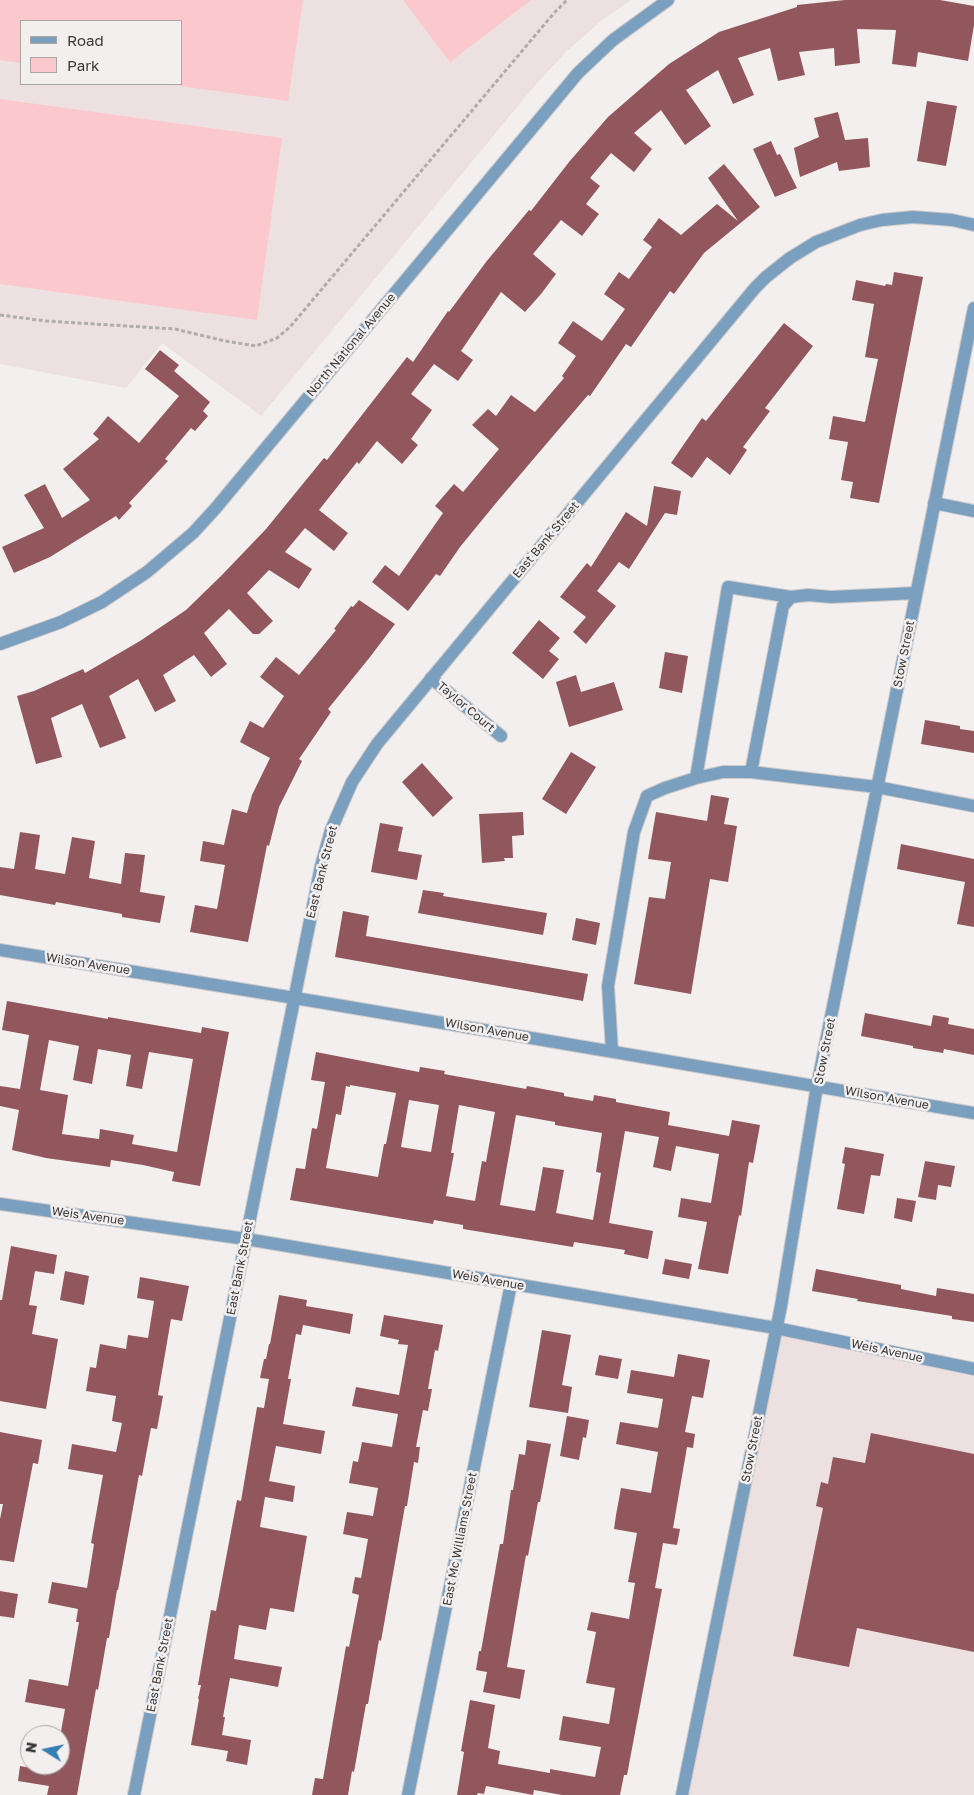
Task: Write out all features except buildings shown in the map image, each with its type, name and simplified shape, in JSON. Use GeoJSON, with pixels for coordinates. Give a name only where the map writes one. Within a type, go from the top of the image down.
{"type":"FeatureCollection","features":[{"type":"Feature","properties":{"kind":"street","name":"North National Avenue"},"geometry":{"type":"LineString","coordinates":[[0,644],[40,631],[88,609],[134,581],[182,543],[215,509],[578,73],[613,40],[668,0]]}},
{"type":"Feature","properties":{"kind":"street","name":"East Bank Street"},"geometry":{"type":"LineString","coordinates":[[134,1795],[324,855],[339,810],[350,787],[365,760],[431,678],[755,288],[777,267],[830,235],[875,222],[905,218],[929,218],[952,220],[974,225]]}},
{"type":"Feature","properties":{"kind":"street","name":"Stow Street"},"geometry":{"type":"LineString","coordinates":[[682,1795],[776,1328],[817,1086],[974,308]]}},
{"type":"Feature","properties":{"kind":"street"},"geometry":{"type":"LineString","coordinates":[[934,503],[974,511]]}},
{"type":"Feature","properties":{"kind":"street"},"geometry":{"type":"LineString","coordinates":[[696,778],[728,587],[787,602],[808,594],[831,597],[916,593]]}},
{"type":"Feature","properties":{"kind":"street"},"geometry":{"type":"LineString","coordinates":[[751,772],[787,602]]}},
{"type":"Feature","properties":{"kind":"street","name":"Taylor Court"},"geometry":{"type":"LineString","coordinates":[[431,678],[501,736]]}},
{"type":"Feature","properties":{"kind":"street"},"geometry":{"type":"LineString","coordinates":[[612,1051],[608,986],[634,832],[647,796],[664,788],[696,778],[723,772],[751,772],[877,787],[974,806]]}},
{"type":"Feature","properties":{"kind":"street","name":"Wilson Avenue"},"geometry":{"type":"LineString","coordinates":[[0,950],[974,1113]]}},
{"type":"Feature","properties":{"kind":"street","name":"Weis Avenue"},"geometry":{"type":"LineString","coordinates":[[0,1204],[246,1239],[776,1328],[974,1369]]}},
{"type":"Feature","properties":{"kind":"street","name":"East Mc Williams Street"},"geometry":{"type":"LineString","coordinates":[[408,1795],[511,1284]]}},
{"type":"Feature","properties":{"kind":"path"},"geometry":{"type":"LineString","coordinates":[[0,315],[46,321],[175,329],[256,346],[277,338],[290,327],[554,12],[567,0]]}},
{"type":"Feature","properties":{"kind":"shaded area"},"geometry":{"type":"Polygon","coordinates":[[[0,0],[631,0],[601,21],[566,52],[538,82],[261,416],[162,343],[126,388],[0,364],[0,0]]]}},
{"type":"Feature","properties":{"kind":"shaded area"},"geometry":{"type":"Polygon","coordinates":[[[776,1328],[974,1369],[974,1795],[682,1795],[776,1328]]]}},
{"type":"Feature","properties":{"kind":"green space"},"geometry":{"type":"Polygon","coordinates":[[[0,0],[303,0],[288,101],[173,85],[182,85],[182,20],[20,20],[20,63],[0,60],[0,0]]]}},
{"type":"Feature","properties":{"kind":"green space"},"geometry":{"type":"Polygon","coordinates":[[[403,0],[531,0],[450,62],[403,0]]]}},
{"type":"Feature","properties":{"kind":"green space"},"geometry":{"type":"Polygon","coordinates":[[[0,99],[282,138],[257,320],[0,284],[0,99]]]}}]}
